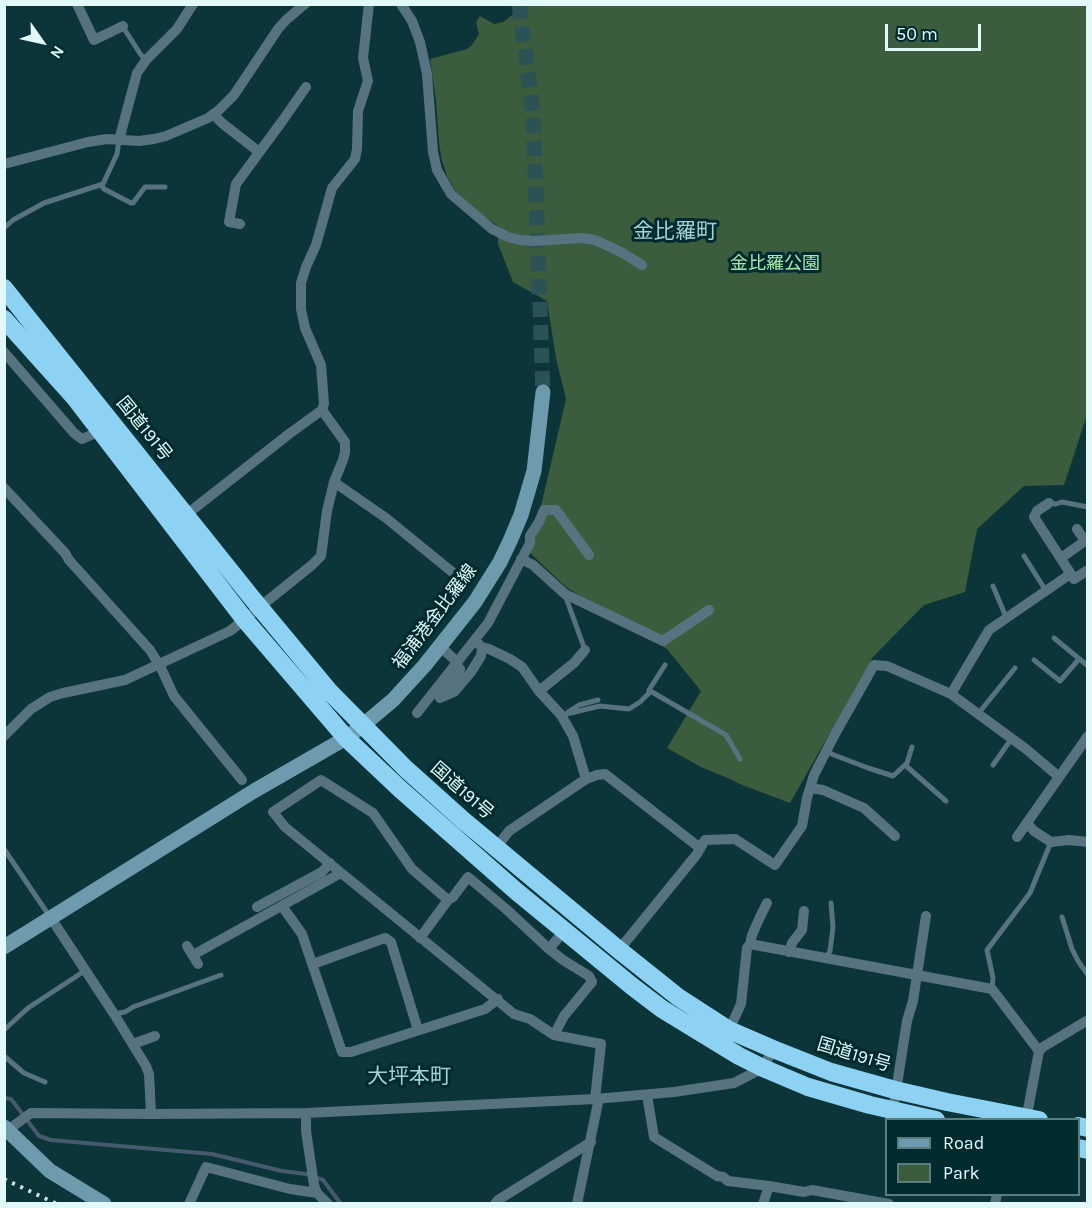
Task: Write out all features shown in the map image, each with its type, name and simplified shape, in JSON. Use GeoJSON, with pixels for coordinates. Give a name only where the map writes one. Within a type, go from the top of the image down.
{"type":"FeatureCollection","features":[{"type":"Feature","properties":{"kind":"highway","name":"国道191号"},"geometry":{"type":"LineString","coordinates":[[4,288],[107,428],[179,520],[260,608],[329,691],[406,769],[496,848],[619,950],[678,997],[729,1030],[773,1049],[831,1072],[895,1090],[1026,1118]]}},
{"type":"Feature","properties":{"kind":"highway","name":"国道191号"},"geometry":{"type":"LineString","coordinates":[[4,319],[75,398],[107,428]]}},
{"type":"Feature","properties":{"kind":"highway","name":"国道191号"},"geometry":{"type":"LineString","coordinates":[[179,520],[245,620],[346,738],[516,891],[633,987],[662,1009],[711,1040],[763,1068],[808,1087],[870,1105],[931,1118]]}},
{"type":"Feature","properties":{"kind":"street"},"geometry":{"type":"LineString","coordinates":[[77,4],[94,40],[123,26]]}},
{"type":"Feature","properties":{"kind":"street"},"geometry":{"type":"LineString","coordinates":[[119,140],[137,73],[146,60],[177,29],[193,4]]}},
{"type":"Feature","properties":{"kind":"street"},"geometry":{"type":"LineString","coordinates":[[4,164],[81,143],[107,140],[139,141],[166,136],[208,118],[234,95],[278,29],[305,4]]}},
{"type":"Feature","properties":{"kind":"street"},"geometry":{"type":"LineString","coordinates":[[179,520],[322,410],[324,404],[321,365],[304,328],[301,284],[316,245],[332,188],[355,159],[358,111],[368,81],[363,58],[369,4]]}},
{"type":"Feature","properties":{"kind":"street"},"geometry":{"type":"LineString","coordinates":[[401,4],[412,21],[420,42],[427,74],[433,152],[437,170],[451,194],[492,229],[508,237],[534,241],[582,238],[595,240],[642,265]]}},
{"type":"Feature","properties":{"kind":"street"},"geometry":{"type":"LineString","coordinates":[[240,224],[229,222],[236,184],[306,87]]}},
{"type":"Feature","properties":{"kind":"street"},"geometry":{"type":"LineString","coordinates":[[213,114],[259,152]]}},
{"type":"Feature","properties":{"kind":"street"},"geometry":{"type":"LineString","coordinates":[[4,352],[82,439],[107,428]]}},
{"type":"Feature","properties":{"kind":"street","name":"福浦港金比羅線"},"geometry":{"type":"LineString","coordinates":[[4,947],[254,791],[346,738],[393,700],[425,665],[475,602],[500,562],[521,515],[534,471],[543,392]]}},
{"type":"Feature","properties":{"kind":"street"},"geometry":{"type":"LineString","coordinates":[[4,736],[31,709],[50,697],[124,680],[230,631],[321,556],[327,511],[345,452],[345,442],[322,410]]}},
{"type":"Feature","properties":{"kind":"street"},"geometry":{"type":"LineString","coordinates":[[334,482],[386,518],[462,580]]}},
{"type":"Feature","properties":{"kind":"street"},"geometry":{"type":"LineString","coordinates":[[4,488],[150,650],[174,696],[242,780]]}},
{"type":"Feature","properties":{"kind":"street"},"geometry":{"type":"LineString","coordinates":[[1049,503],[1037,511],[1034,517],[1074,579],[1088,570]]}},
{"type":"Feature","properties":{"kind":"street"},"geometry":{"type":"LineString","coordinates":[[440,646],[456,663],[460,669],[440,698],[431,707],[419,711],[456,663],[478,643],[530,543],[530,536],[544,510],[556,510],[589,555]]}},
{"type":"Feature","properties":{"kind":"street"},"geometry":{"type":"LineString","coordinates":[[1061,558],[1085,541],[1077,529]]}},
{"type":"Feature","properties":{"kind":"street"},"geometry":{"type":"LineString","coordinates":[[521,559],[533,566],[565,594],[663,641],[709,610]]}},
{"type":"Feature","properties":{"kind":"street"},"geometry":{"type":"LineString","coordinates":[[951,694],[988,630],[1070,573]]}},
{"type":"Feature","properties":{"kind":"street"},"geometry":{"type":"LineString","coordinates":[[478,643],[522,667],[539,691],[561,715],[573,736],[586,779]]}},
{"type":"Feature","properties":{"kind":"street"},"geometry":{"type":"LineString","coordinates":[[440,698],[454,692],[471,672],[481,656],[478,643]]}},
{"type":"Feature","properties":{"kind":"street"},"geometry":{"type":"LineString","coordinates":[[539,691],[574,663],[585,650]]}},
{"type":"Feature","properties":{"kind":"street"},"geometry":{"type":"LineString","coordinates":[[619,950],[705,840],[735,839],[775,865],[802,826],[814,776],[874,665],[887,666],[951,694],[1012,738],[1058,777]]}},
{"type":"Feature","properties":{"kind":"street"},"geometry":{"type":"LineString","coordinates":[[1017,837],[1058,777],[1084,748],[1088,735]]}},
{"type":"Feature","properties":{"kind":"street"},"geometry":{"type":"LineString","coordinates":[[496,848],[509,831],[586,779],[605,774],[700,848]]}},
{"type":"Feature","properties":{"kind":"street"},"geometry":{"type":"LineString","coordinates":[[448,900],[406,862],[373,813],[321,780],[273,812],[285,827],[514,1014],[530,1019],[554,1035],[601,1044],[591,1142],[577,1203]]}},
{"type":"Feature","properties":{"kind":"street"},"geometry":{"type":"LineString","coordinates":[[810,788],[823,790],[864,808],[895,836]]}},
{"type":"Feature","properties":{"kind":"street"},"geometry":{"type":"LineString","coordinates":[[1027,822],[1034,831],[1051,842],[1069,840],[1088,842]]}},
{"type":"Feature","properties":{"kind":"street"},"geometry":{"type":"LineString","coordinates":[[257,907],[322,872],[330,863]]}},
{"type":"Feature","properties":{"kind":"street"},"geometry":{"type":"LineString","coordinates":[[193,955],[341,873]]}},
{"type":"Feature","properties":{"kind":"street"},"geometry":{"type":"LineString","coordinates":[[420,938],[448,900],[468,878],[549,949],[589,976],[592,982],[564,1016],[554,1035]]}},
{"type":"Feature","properties":{"kind":"street"},"geometry":{"type":"LineString","coordinates":[[729,1030],[741,1004],[747,948],[767,903]]}},
{"type":"Feature","properties":{"kind":"street"},"geometry":{"type":"LineString","coordinates":[[282,906],[302,934],[342,1052],[351,1052],[485,1009],[498,999]]}},
{"type":"Feature","properties":{"kind":"street"},"geometry":{"type":"LineString","coordinates":[[789,952],[792,943],[802,930],[804,911]]}},
{"type":"Feature","properties":{"kind":"street"},"geometry":{"type":"LineString","coordinates":[[893,1110],[926,916]]}},
{"type":"Feature","properties":{"kind":"street"},"geometry":{"type":"LineString","coordinates":[[51,918],[133,1044],[149,1074],[151,1114]]}},
{"type":"Feature","properties":{"kind":"street"},"geometry":{"type":"LineString","coordinates":[[549,949],[564,931]]}},
{"type":"Feature","properties":{"kind":"street"},"geometry":{"type":"LineString","coordinates":[[314,964],[385,938],[392,942],[418,1030]]}},
{"type":"Feature","properties":{"kind":"street"},"geometry":{"type":"LineString","coordinates":[[750,944],[992,989],[1039,1051]]}},
{"type":"Feature","properties":{"kind":"street"},"geometry":{"type":"LineString","coordinates":[[1031,1118],[1039,1051],[1088,1020]]}},
{"type":"Feature","properties":{"kind":"street"},"geometry":{"type":"LineString","coordinates":[[133,1044],[155,1036]]}},
{"type":"Feature","properties":{"kind":"street"},"geometry":{"type":"LineString","coordinates":[[104,1203],[50,1171],[10,1127],[31,1113],[306,1113],[647,1095],[734,1083],[763,1068],[773,1049]]}},
{"type":"Feature","properties":{"kind":"street"},"geometry":{"type":"LineString","coordinates":[[647,1095],[654,1137],[728,1181],[804,1191],[812,1190],[889,1203]]}},
{"type":"Feature","properties":{"kind":"street"},"geometry":{"type":"LineString","coordinates":[[306,1113],[306,1131],[316,1189],[328,1203]]}},
{"type":"Feature","properties":{"kind":"street"},"geometry":{"type":"LineString","coordinates":[[495,1203],[591,1142]]}},
{"type":"Feature","properties":{"kind":"street"},"geometry":{"type":"LineString","coordinates":[[189,1203],[206,1167],[290,1189],[316,1189]]}},
{"type":"Feature","properties":{"kind":"street"},"geometry":{"type":"LineString","coordinates":[[763,1203],[769,1186]]}},
{"type":"Feature","properties":{"kind":"lane"},"geometry":{"type":"LineString","coordinates":[[123,26],[146,60]]}},
{"type":"Feature","properties":{"kind":"lane"},"geometry":{"type":"LineString","coordinates":[[4,228],[44,203],[103,184],[117,154],[119,140]]}},
{"type":"Feature","properties":{"kind":"lane"},"geometry":{"type":"LineString","coordinates":[[101,185],[104,189],[130,203],[133,203],[145,187],[165,187]]}},
{"type":"Feature","properties":{"kind":"lane"},"geometry":{"type":"LineString","coordinates":[[1049,503],[1062,502],[1088,507]]}},
{"type":"Feature","properties":{"kind":"lane"},"geometry":{"type":"LineString","coordinates":[[1024,556],[1046,591]]}},
{"type":"Feature","properties":{"kind":"lane"},"geometry":{"type":"LineString","coordinates":[[993,586],[1006,617]]}},
{"type":"Feature","properties":{"kind":"lane"},"geometry":{"type":"LineString","coordinates":[[565,594],[585,650]]}},
{"type":"Feature","properties":{"kind":"lane"},"geometry":{"type":"LineString","coordinates":[[1054,638],[1088,666]]}},
{"type":"Feature","properties":{"kind":"lane"},"geometry":{"type":"LineString","coordinates":[[1034,660],[1060,681],[1079,659]]}},
{"type":"Feature","properties":{"kind":"lane"},"geometry":{"type":"LineString","coordinates":[[561,715],[600,706],[629,709],[649,693],[665,665]]}},
{"type":"Feature","properties":{"kind":"lane"},"geometry":{"type":"LineString","coordinates":[[978,714],[1015,668]]}},
{"type":"Feature","properties":{"kind":"lane"},"geometry":{"type":"LineString","coordinates":[[649,693],[652,692],[726,735],[740,759]]}},
{"type":"Feature","properties":{"kind":"lane"},"geometry":{"type":"LineString","coordinates":[[561,715],[579,705],[598,700]]}},
{"type":"Feature","properties":{"kind":"lane"},"geometry":{"type":"LineString","coordinates":[[993,765],[1012,738]]}},
{"type":"Feature","properties":{"kind":"lane"},"geometry":{"type":"LineString","coordinates":[[826,751],[893,776],[906,765],[912,747]]}},
{"type":"Feature","properties":{"kind":"lane"},"geometry":{"type":"LineString","coordinates":[[906,765],[946,801]]}},
{"type":"Feature","properties":{"kind":"lane"},"geometry":{"type":"LineString","coordinates":[[992,989],[993,978],[987,950],[1030,892],[1051,842]]}},
{"type":"Feature","properties":{"kind":"lane"},"geometry":{"type":"LineString","coordinates":[[4,849],[51,918]]}},
{"type":"Feature","properties":{"kind":"lane"},"geometry":{"type":"LineString","coordinates":[[826,959],[830,951],[833,927],[831,903]]}},
{"type":"Feature","properties":{"kind":"lane"},"geometry":{"type":"LineString","coordinates":[[1062,917],[1076,957],[1088,975]]}},
{"type":"Feature","properties":{"kind":"lane"},"geometry":{"type":"LineString","coordinates":[[4,1030],[28,1008],[86,970]]}},
{"type":"Feature","properties":{"kind":"lane"},"geometry":{"type":"LineString","coordinates":[[114,1014],[125,1012],[221,975]]}},
{"type":"Feature","properties":{"kind":"lane"},"geometry":{"type":"LineString","coordinates":[[4,1056],[24,1073],[45,1082]]}},
{"type":"Feature","properties":{"kind":"green space","name":"金比羅公園"},"geometry":{"type":"Polygon","coordinates":[[[535,5],[1087,5],[1088,412],[1064,485],[1024,486],[977,529],[965,592],[924,605],[873,657],[790,803],[701,767],[667,748],[701,691],[667,649],[566,587],[530,553],[566,399],[556,358],[547,301],[513,282],[498,244],[498,226],[475,210],[455,190],[447,176],[439,143],[430,59],[467,49],[472,45],[479,34],[476,22],[480,16],[494,24],[503,22],[523,7],[535,5]]]}},
{"type":"Feature","properties":{"kind":"waterway"},"geometry":{"type":"LineString","coordinates":[[4,1098],[11,1099],[39,1136],[51,1140],[212,1154],[282,1171],[306,1174],[323,1180],[341,1204]]}},
{"type":"Feature","properties":{"kind":"tunnel"},"geometry":{"type":"LineString","coordinates":[[519,4],[533,113],[543,392]]}},
{"type":"Feature","properties":{"kind":"railway"},"geometry":{"type":"LineString","coordinates":[[4,1179],[57,1204]]}},
{"type":"Feature","properties":{"kind":"district","name":"金比羅町"},"geometry":{"type":"Point","coordinates":[675,232]}},
{"type":"Feature","properties":{"kind":"district","name":"大坪本町"},"geometry":{"type":"Point","coordinates":[409,1077]}}]}
